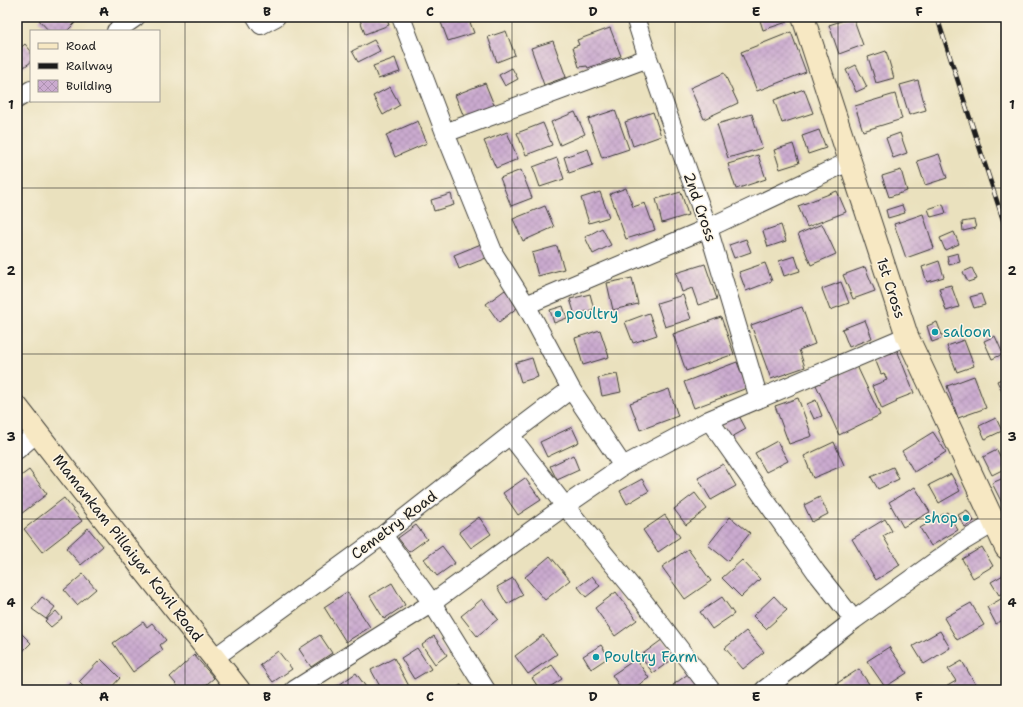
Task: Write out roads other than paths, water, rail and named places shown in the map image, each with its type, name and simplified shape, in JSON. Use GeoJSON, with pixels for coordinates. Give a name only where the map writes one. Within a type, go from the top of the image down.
{"type":"FeatureCollection","features":[{"type":"Feature","properties":{"kind":"street"},"geometry":{"type":"LineString","coordinates":[[117,30],[136,17]]}},
{"type":"Feature","properties":{"kind":"street"},"geometry":{"type":"LineString","coordinates":[[256,17],[261,24],[276,17]]}},
{"type":"Feature","properties":{"kind":"street"},"geometry":{"type":"LineString","coordinates":[[400,17],[445,134],[494,254],[526,305],[571,389],[623,466]]}},
{"type":"Feature","properties":{"kind":"street","name":"2nd Cross"},"geometry":{"type":"LineString","coordinates":[[635,17],[708,228],[759,399]]}},
{"type":"Feature","properties":{"kind":"street","name":"1st Cross"},"geometry":{"type":"LineString","coordinates":[[803,17],[908,336],[1006,548]]}},
{"type":"Feature","properties":{"kind":"street"},"geometry":{"type":"LineString","coordinates":[[445,134],[648,58]]}},
{"type":"Feature","properties":{"kind":"street"},"geometry":{"type":"LineString","coordinates":[[17,99],[30,91]]}},
{"type":"Feature","properties":{"kind":"street"},"geometry":{"type":"LineString","coordinates":[[526,305],[708,228],[850,161]]}},
{"type":"Feature","properties":{"kind":"street"},"geometry":{"type":"LineString","coordinates":[[294,690],[432,603],[565,506],[623,466],[709,420],[908,336]]}},
{"type":"Feature","properties":{"kind":"street","name":"Cemetry Road"},"geometry":{"type":"LineString","coordinates":[[214,658],[383,535],[571,389]]}},
{"type":"Feature","properties":{"kind":"street","name":"Mamankam Pillaiyar Kovil Road"},"geometry":{"type":"LineString","coordinates":[[17,407],[239,690]]}},
{"type":"Feature","properties":{"kind":"street"},"geometry":{"type":"LineString","coordinates":[[709,420],[816,572],[854,620]]}},
{"type":"Feature","properties":{"kind":"street"},"geometry":{"type":"LineString","coordinates":[[17,450],[37,433]]}},
{"type":"Feature","properties":{"kind":"street"},"geometry":{"type":"LineString","coordinates":[[510,435],[565,506],[644,602],[712,690]]}},
{"type":"Feature","properties":{"kind":"street"},"geometry":{"type":"LineString","coordinates":[[764,690],[854,620],[962,542],[994,523]]}},
{"type":"Feature","properties":{"kind":"street"},"geometry":{"type":"LineString","coordinates":[[383,535],[432,603],[486,690]]}},
{"type":"Feature","properties":{"kind":"railway"},"geometry":{"type":"LineString","coordinates":[[937,17],[1006,229]]}},
{"type":"Feature","properties":{"kind":"place","name":"poultry"},"geometry":{"type":"Point","coordinates":[558,314]}},
{"type":"Feature","properties":{"kind":"place","name":"saloon"},"geometry":{"type":"Point","coordinates":[935,332]}},
{"type":"Feature","properties":{"kind":"place","name":"shop"},"geometry":{"type":"Point","coordinates":[966,518]}},
{"type":"Feature","properties":{"kind":"place","name":"Poultry Farm"},"geometry":{"type":"Point","coordinates":[596,657]}}]}
